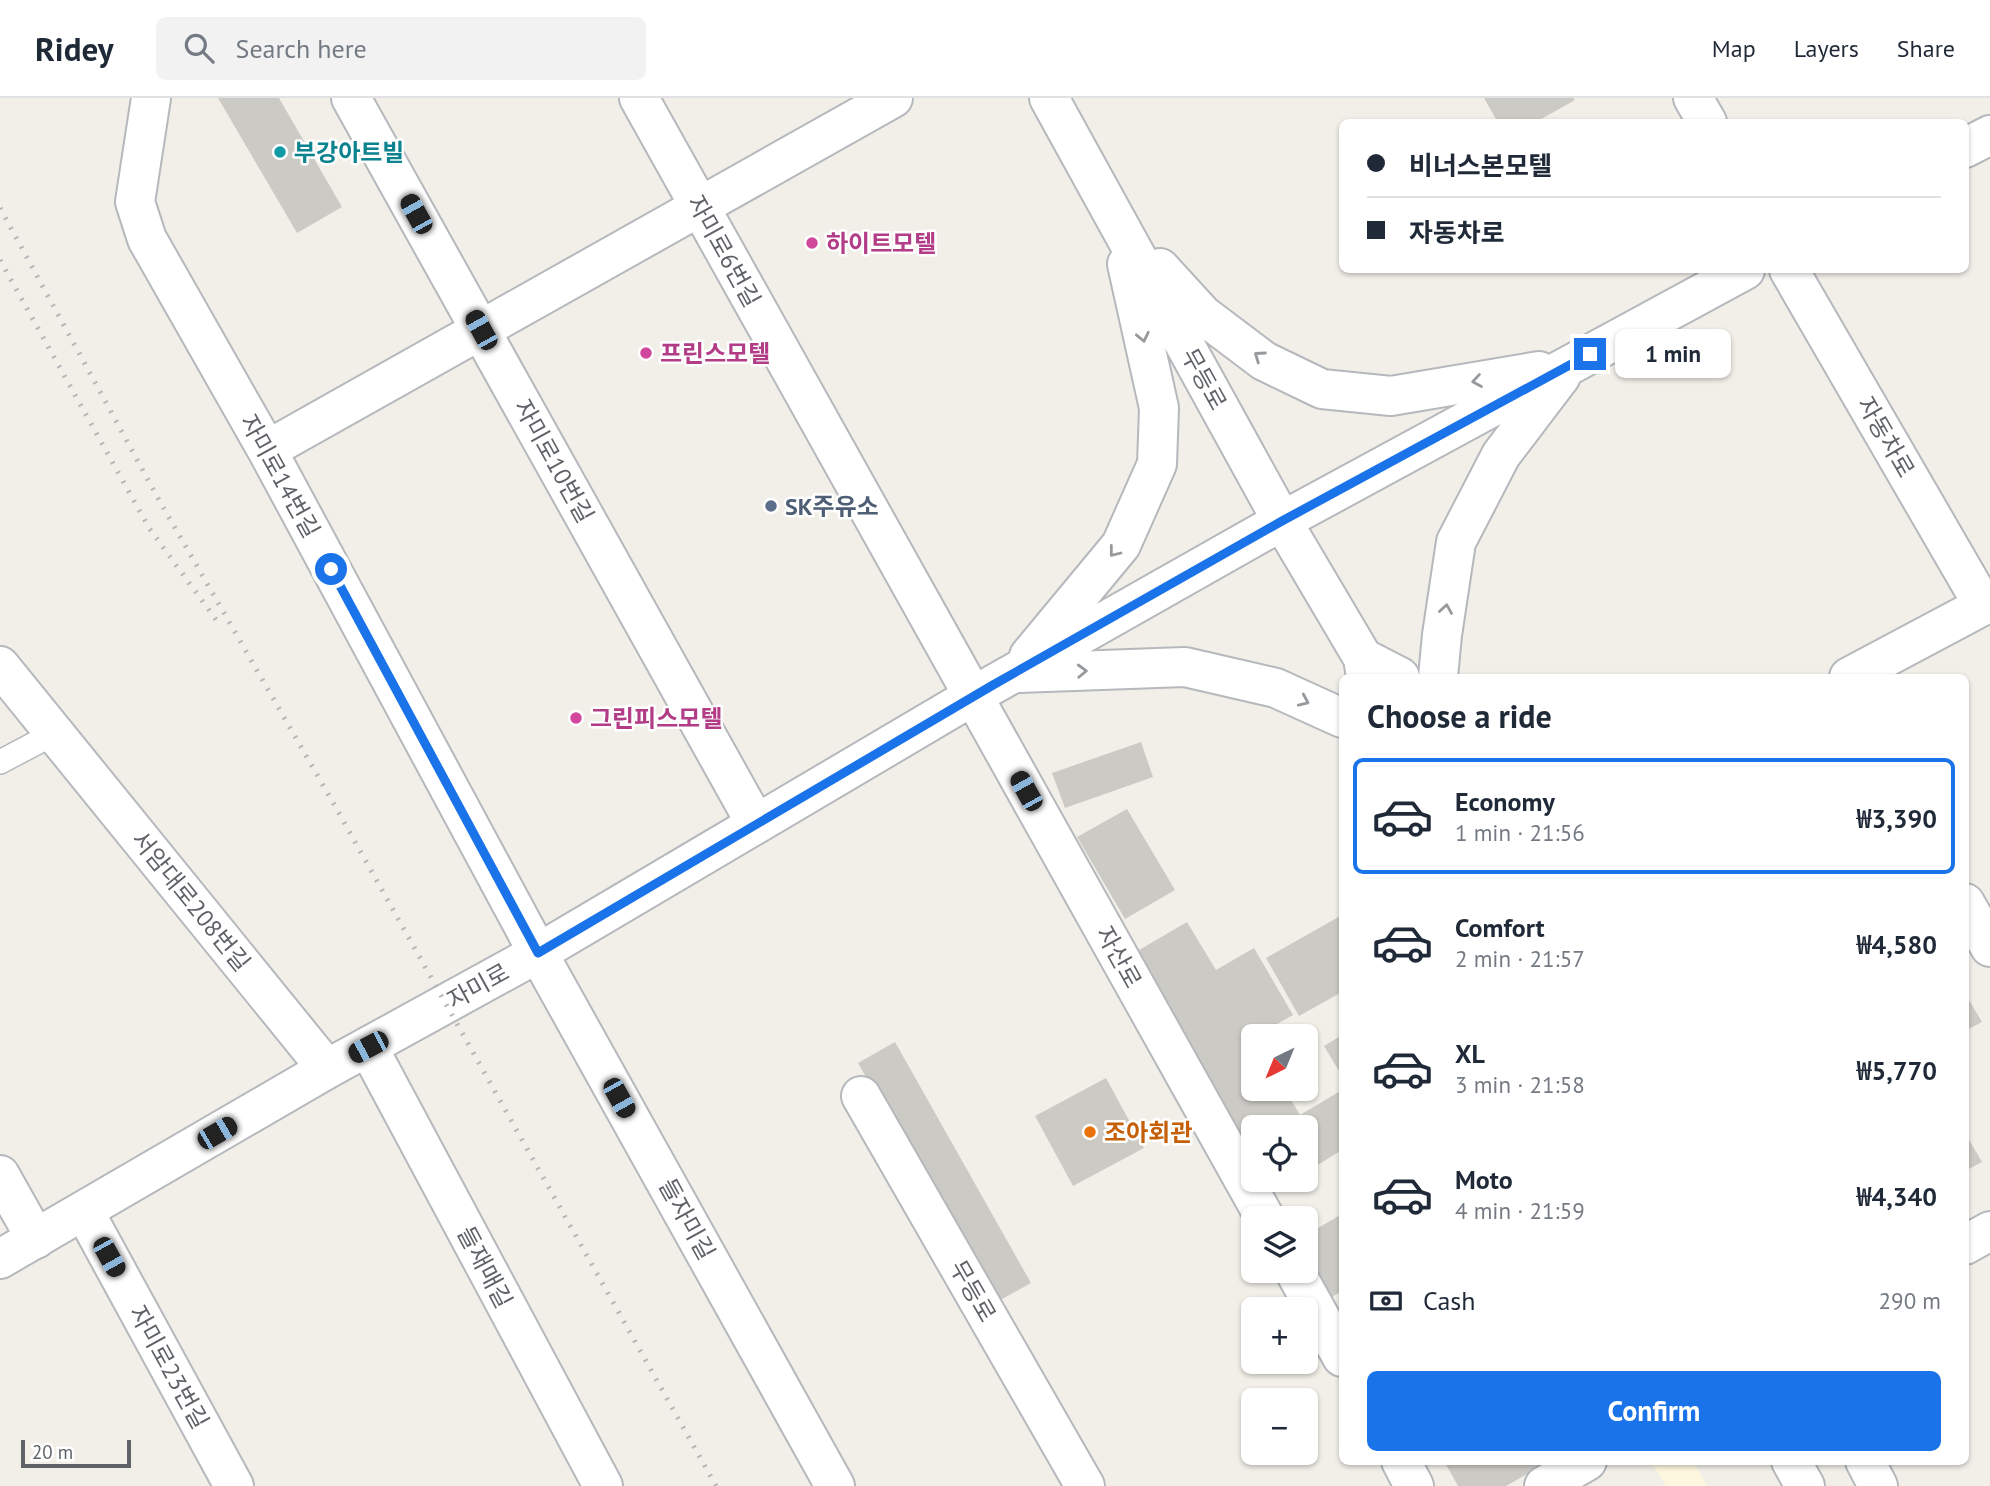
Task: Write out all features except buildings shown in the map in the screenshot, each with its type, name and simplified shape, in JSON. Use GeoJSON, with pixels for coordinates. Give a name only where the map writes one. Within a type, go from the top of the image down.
{"type":"FeatureCollection","features":[{"type":"Feature","properties":{"kind":"street","name":"자미로14번길"},"geometry":{"type":"LineString","coordinates":[[151,98],[135,202],[147,239],[267,450],[538,953]]}},
{"type":"Feature","properties":{"kind":"street","name":"자미로10번길"},"geometry":{"type":"LineString","coordinates":[[351,98],[756,824]]}},
{"type":"Feature","properties":{"kind":"street","name":"자미로6번길"},"geometry":{"type":"LineString","coordinates":[[639,98],[973,696]]}},
{"type":"Feature","properties":{"kind":"street"},"geometry":{"type":"LineString","coordinates":[[267,450],[893,98]]}},
{"type":"Feature","properties":{"kind":"street","name":"무등로"},"geometry":{"type":"LineString","coordinates":[[1049,98],[1365,668],[1388,674]]}},
{"type":"Feature","properties":{"kind":"street"},"geometry":{"type":"LineString","coordinates":[[1693,98],[1705,119]]}},
{"type":"Feature","properties":{"kind":"street"},"geometry":{"type":"LineString","coordinates":[[1969,146],[1990,135]]}},
{"type":"Feature","properties":{"kind":"street"},"geometry":{"type":"LineString","coordinates":[[1118,222],[1203,314],[1264,361],[1322,389],[1391,396],[1568,366]]}},
{"type":"Feature","properties":{"kind":"street"},"geometry":{"type":"LineString","coordinates":[[1014,674],[1121,545],[1157,464],[1159,408],[1118,222]]}},
{"type":"Feature","properties":{"kind":"street"},"geometry":{"type":"LineString","coordinates":[[1282,521],[1739,273]]}},
{"type":"Feature","properties":{"kind":"street","name":"자동차로"},"geometry":{"type":"LineString","coordinates":[[1791,273],[1987,604]]}},
{"type":"Feature","properties":{"kind":"street"},"geometry":{"type":"LineString","coordinates":[[1438,674],[1456,542],[1501,455],[1568,366]]}},
{"type":"Feature","properties":{"kind":"street","name":"자미로"},"geometry":{"type":"LineString","coordinates":[[0,1259],[327,1069],[538,953],[973,696],[1282,521]]}},
{"type":"Feature","properties":{"kind":"street"},"geometry":{"type":"LineString","coordinates":[[1855,674],[1987,604]]}},
{"type":"Feature","properties":{"kind":"street","name":"서암대로208번길"},"geometry":{"type":"LineString","coordinates":[[0,666],[327,1069]]}},
{"type":"Feature","properties":{"kind":"street"},"geometry":{"type":"LineString","coordinates":[[1014,674],[1185,667],[1276,688],[1339,717]]}},
{"type":"Feature","properties":{"kind":"street","name":"자산로"},"geometry":{"type":"LineString","coordinates":[[973,696],[1258,1206]]}},
{"type":"Feature","properties":{"kind":"street"},"geometry":{"type":"LineString","coordinates":[[1969,910],[1990,947]]}},
{"type":"Feature","properties":{"kind":"street","name":"들자미길"},"geometry":{"type":"LineString","coordinates":[[538,953],[835,1486]]}},
{"type":"Feature","properties":{"kind":"street","name":"들재매길"},"geometry":{"type":"LineString","coordinates":[[368,1047],[603,1486]]}},
{"type":"Feature","properties":{"kind":"street","name":"무등로"},"geometry":{"type":"LineString","coordinates":[[861,1096],[1085,1486]]}},
{"type":"Feature","properties":{"kind":"street"},"geometry":{"type":"LineString","coordinates":[[0,1175],[36,1239]]}},
{"type":"Feature","properties":{"kind":"street","name":"자미로23번길"},"geometry":{"type":"LineString","coordinates":[[84,1211],[234,1486]]}},
{"type":"Feature","properties":{"kind":"street"},"geometry":{"type":"LineString","coordinates":[[1969,1243],[1990,1231]]}},
{"type":"Feature","properties":{"kind":"street"},"geometry":{"type":"LineString","coordinates":[[1301,1283],[1339,1352]]}},
{"type":"Feature","properties":{"kind":"street"},"geometry":{"type":"LineString","coordinates":[[1403,1465],[1414,1486]]}},
{"type":"Feature","properties":{"kind":"street"},"geometry":{"type":"LineString","coordinates":[[1544,1486],[1580,1465]]}},
{"type":"Feature","properties":{"kind":"street"},"geometry":{"type":"LineString","coordinates":[[1793,1465],[1805,1486]]}},
{"type":"Feature","properties":{"kind":"street"},"geometry":{"type":"LineString","coordinates":[[1867,1465],[1878,1486]]}},
{"type":"Feature","properties":{"kind":"lane"},"geometry":{"type":"LineString","coordinates":[[0,762],[54,733]]}},
{"type":"Feature","properties":{"kind":"shaded area"},"geometry":{"type":"Polygon","coordinates":[[[1653,1465],[1695,1465],[1707,1486],[1666,1486],[1653,1465]]]}},
{"type":"Feature","properties":{"kind":"railway"},"geometry":{"type":"LineString","coordinates":[[0,208],[159,500],[331,799],[716,1486]]}},
{"type":"Feature","properties":{"kind":"railway"},"geometry":{"type":"LineString","coordinates":[[0,260],[149,528],[220,625]]}},
{"type":"Feature","properties":{"kind":"place","name":"부강아트빌"},"geometry":{"type":"Point","coordinates":[280,152]}},
{"type":"Feature","properties":{"kind":"place","name":"하이트모텔"},"geometry":{"type":"Point","coordinates":[812,243]}},
{"type":"Feature","properties":{"kind":"place","name":"프린스모텔"},"geometry":{"type":"Point","coordinates":[646,353]}},
{"type":"Feature","properties":{"kind":"place","name":"SK주유소"},"geometry":{"type":"Point","coordinates":[771,506]}},
{"type":"Feature","properties":{"kind":"place","name":"그린피스모텔"},"geometry":{"type":"Point","coordinates":[576,718]}},
{"type":"Feature","properties":{"kind":"place","name":"조아회관"},"geometry":{"type":"Point","coordinates":[1090,1132]}},
{"type":"Feature","properties":{"kind":"route"},"geometry":{"type":"LineString","coordinates":[[331,569],[538,953],[993,685],[1282,521],[1590,354]]}}]}
